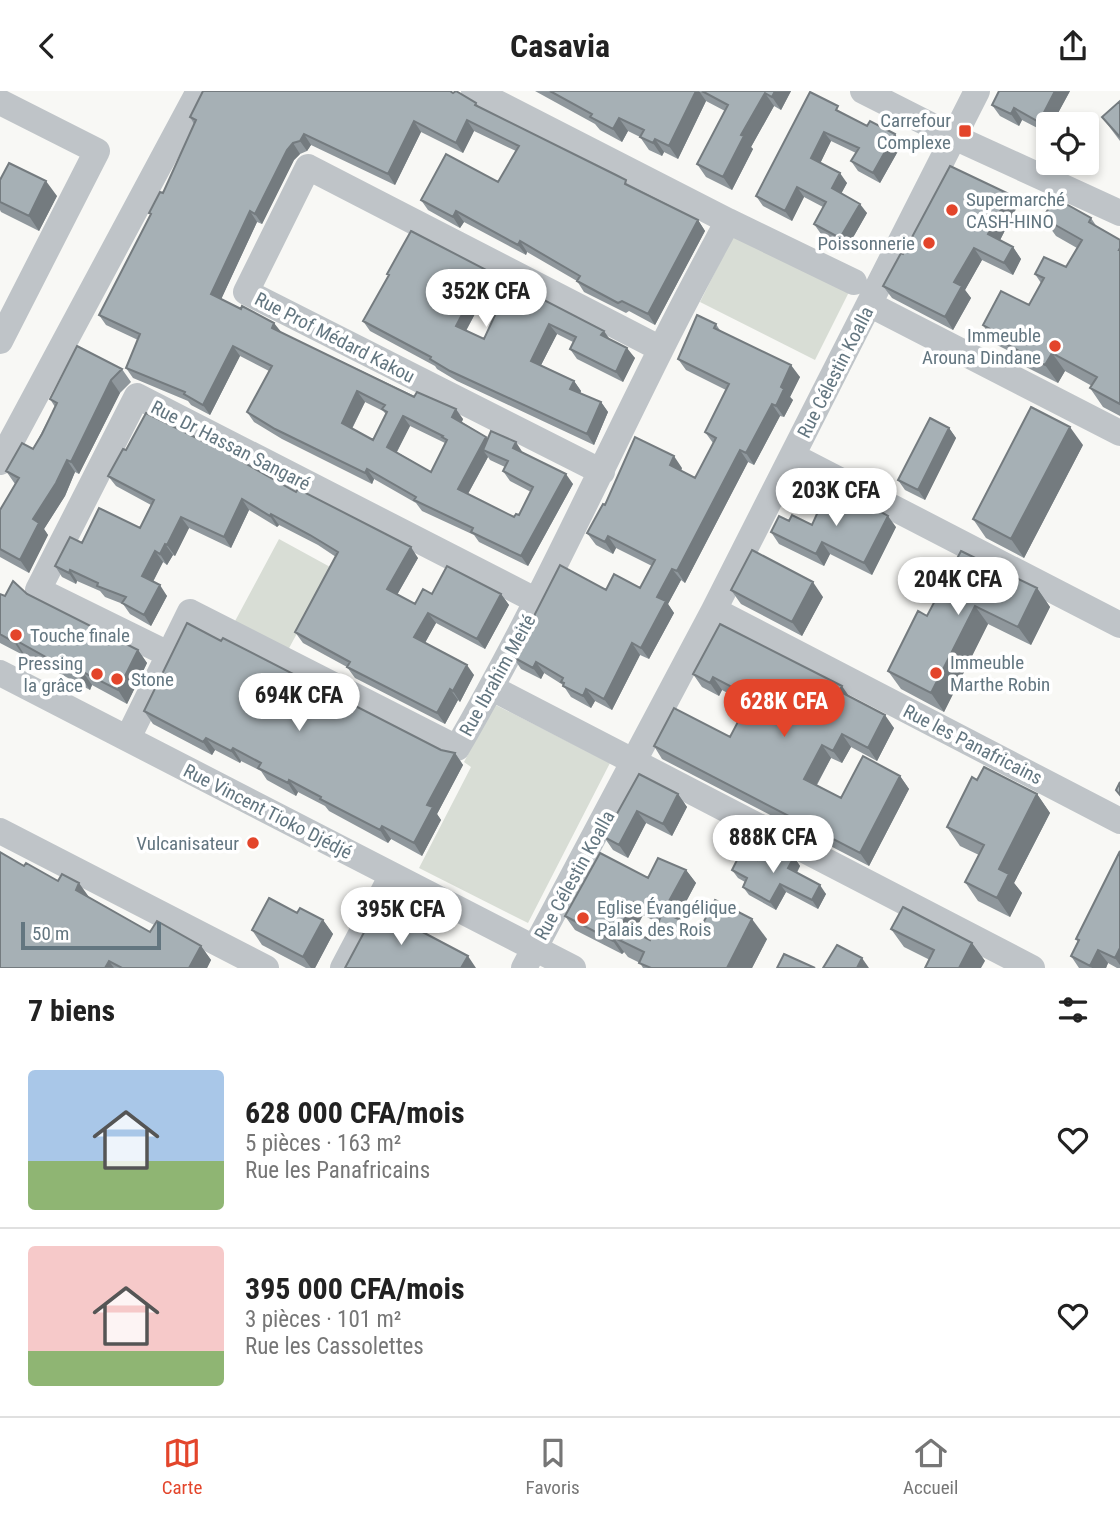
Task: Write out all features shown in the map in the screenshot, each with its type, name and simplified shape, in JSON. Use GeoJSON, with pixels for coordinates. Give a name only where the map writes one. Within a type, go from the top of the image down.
{"type":"FeatureCollection","features":[{"type":"Feature","properties":{"kind":"street"},"geometry":{"type":"LineString","coordinates":[[0,462],[199,91]]}},
{"type":"Feature","properties":{"kind":"street"},"geometry":{"type":"LineString","coordinates":[[474,91],[727,221],[854,282]]}},
{"type":"Feature","properties":{"kind":"street"},"geometry":{"type":"LineString","coordinates":[[863,91],[954,137],[1120,213]]}},
{"type":"Feature","properties":{"kind":"street","name":"Rue Célestin Koalla"},"geometry":{"type":"LineString","coordinates":[[529,958],[714,610],[977,91]]}},
{"type":"Feature","properties":{"kind":"street"},"geometry":{"type":"LineString","coordinates":[[0,102],[97,151],[0,341]]}},
{"type":"Feature","properties":{"kind":"street","name":"Rue Prof Médard Kakou"},"geometry":{"type":"LineString","coordinates":[[602,472],[246,292],[308,167],[661,349]]}},
{"type":"Feature","properties":{"kind":"street","name":"Rue Ibrahim Meité"},"geometry":{"type":"LineString","coordinates":[[131,732],[190,612],[457,748],[537,601],[727,221]]}},
{"type":"Feature","properties":{"kind":"street"},"geometry":{"type":"LineString","coordinates":[[869,304],[1120,433]]}},
{"type":"Feature","properties":{"kind":"street","name":"Rue Dr Hassan Sangaré"},"geometry":{"type":"LineString","coordinates":[[168,654],[38,590],[137,396],[537,601]]}},
{"type":"Feature","properties":{"kind":"street"},"geometry":{"type":"LineString","coordinates":[[793,456],[1120,625]]}},
{"type":"Feature","properties":{"kind":"street","name":"Rue les Panafricains"},"geometry":{"type":"LineString","coordinates":[[714,610],[1120,821]]}},
{"type":"Feature","properties":{"kind":"street","name":"Rue Vincent Tioko Djédjé"},"geometry":{"type":"LineString","coordinates":[[0,673],[131,732],[392,875],[529,958],[573,968]]}},
{"type":"Feature","properties":{"kind":"street"},"geometry":{"type":"LineString","coordinates":[[492,688],[1024,966]]}},
{"type":"Feature","properties":{"kind":"street"},"geometry":{"type":"LineString","coordinates":[[0,831],[266,968]]}},
{"type":"Feature","properties":{"kind":"street"},"geometry":{"type":"LineString","coordinates":[[343,968],[392,875]]}},
{"type":"Feature","properties":{"kind":"shaded area"},"geometry":{"type":"Polygon","coordinates":[[[734,234],[849,292],[815,360],[700,302],[734,234]]]}},
{"type":"Feature","properties":{"kind":"shaded area"},"geometry":{"type":"Polygon","coordinates":[[[279,539],[332,568],[287,652],[234,623],[279,539]]]}},
{"type":"Feature","properties":{"kind":"shaded area"},"geometry":{"type":"Polygon","coordinates":[[[494,704],[610,763],[528,923],[419,868],[471,767],[464,762],[494,704]]]}},
{"type":"Feature","properties":{"kind":"building"},"geometry":{"type":"Polygon","coordinates":[[[203,91],[456,91],[476,103],[475,105],[626,180],[625,184],[698,220],[648,314],[622,301],[618,303],[577,281],[580,276],[520,241],[518,245],[456,211],[453,217],[421,200],[446,154],[498,182],[519,146],[467,120],[456,143],[414,121],[388,174],[304,134],[300,141],[293,143],[287,150],[255,214],[250,211],[211,294],[241,309],[242,306],[274,323],[272,328],[414,397],[417,392],[456,409],[452,417],[486,437],[458,489],[514,517],[519,515],[533,487],[503,471],[508,461],[483,450],[491,431],[516,442],[513,448],[566,474],[521,556],[471,532],[473,528],[414,500],[416,497],[367,469],[365,473],[275,429],[247,412],[272,366],[233,346],[203,405],[184,394],[185,392],[126,368],[140,334],[99,315],[160,192],[163,193],[196,120],[190,117],[203,91]],[[357,391],[342,423],[373,440],[387,412],[382,409],[385,405],[357,391]],[[403,416],[387,447],[431,472],[447,440],[403,416]]]}},
{"type":"Feature","properties":{"kind":"building"},"geometry":{"type":"Polygon","coordinates":[[[550,91],[696,91],[669,146],[655,139],[653,143],[640,137],[644,130],[619,118],[613,129],[550,91]]]}},
{"type":"Feature","properties":{"kind":"building"},"geometry":{"type":"Polygon","coordinates":[[[702,91],[775,91],[772,97],[765,93],[741,135],[744,136],[723,177],[697,164],[728,105],[702,91]]]}},
{"type":"Feature","properties":{"kind":"building"},"geometry":{"type":"Polygon","coordinates":[[[999,91],[1055,91],[1044,112],[1036,112],[1036,120],[1014,108],[1011,114],[992,105],[999,91]]]}},
{"type":"Feature","properties":{"kind":"building"},"geometry":{"type":"Polygon","coordinates":[[[810,92],[838,106],[836,110],[867,126],[870,121],[895,134],[873,173],[851,161],[859,148],[824,132],[811,158],[840,173],[832,188],[860,204],[840,238],[814,224],[826,202],[797,187],[785,211],[756,196],[810,92]]]}},
{"type":"Feature","properties":{"kind":"building"},"geometry":{"type":"Polygon","coordinates":[[[1120,101],[1120,137],[1102,117],[1120,101]]]}},
{"type":"Feature","properties":{"kind":"building"},"geometry":{"type":"Polygon","coordinates":[[[9,163],[46,181],[29,216],[0,202],[0,180],[9,163]]]}},
{"type":"Feature","properties":{"kind":"building"},"geometry":{"type":"Polygon","coordinates":[[[950,166],[1009,194],[988,234],[1013,247],[1004,263],[974,248],[954,282],[962,286],[945,317],[883,286],[950,166]]]}},
{"type":"Feature","properties":{"kind":"building"},"geometry":{"type":"Polygon","coordinates":[[[1053,201],[1064,207],[1066,204],[1091,218],[1089,222],[1120,240],[1120,404],[1090,388],[1097,377],[1052,353],[1045,365],[1008,345],[1010,340],[983,325],[1001,291],[1029,305],[1044,278],[1035,274],[1044,257],[1066,267],[1082,240],[1043,218],[1053,201]]]}},
{"type":"Feature","properties":{"kind":"building"},"geometry":{"type":"Polygon","coordinates":[[[411,231],[604,331],[601,335],[627,348],[616,372],[570,349],[576,337],[549,324],[531,361],[574,381],[570,389],[601,402],[587,434],[450,371],[430,359],[431,357],[363,321],[389,275],[387,274],[411,231]],[[470,299],[456,326],[484,339],[496,313],[470,299]]]}},
{"type":"Feature","properties":{"kind":"building"},"geometry":{"type":"Polygon","coordinates":[[[697,315],[716,324],[714,328],[791,365],[781,387],[784,389],[776,406],[772,404],[746,453],[740,450],[677,571],[672,569],[657,597],[666,601],[641,648],[632,643],[604,699],[586,689],[583,696],[563,686],[563,678],[536,662],[533,668],[513,657],[560,565],[606,590],[614,574],[640,588],[655,560],[608,536],[605,542],[587,533],[603,504],[605,505],[635,437],[674,456],[670,465],[695,478],[716,438],[705,432],[729,384],[678,359],[697,315]]]}},
{"type":"Feature","properties":{"kind":"building"},"geometry":{"type":"Polygon","coordinates":[[[77,346],[122,369],[111,380],[71,462],[67,460],[33,519],[39,523],[20,560],[0,549],[0,510],[19,478],[6,471],[22,443],[33,449],[42,434],[57,403],[50,399],[77,346]]]}},
{"type":"Feature","properties":{"kind":"building"},"geometry":{"type":"Polygon","coordinates":[[[1031,407],[1070,427],[1011,539],[973,519],[1031,407]]]}},
{"type":"Feature","properties":{"kind":"building"},"geometry":{"type":"Polygon","coordinates":[[[146,413],[225,452],[296,492],[298,489],[411,547],[387,589],[415,604],[423,589],[432,594],[447,566],[501,594],[477,639],[428,613],[414,637],[467,665],[437,713],[347,667],[350,662],[295,632],[338,552],[242,499],[224,537],[181,517],[167,545],[165,544],[160,554],[155,551],[142,576],[160,585],[144,615],[122,603],[126,597],[97,586],[98,583],[70,570],[69,573],[55,566],[70,537],[82,543],[99,508],[140,528],[154,500],[108,476],[146,413]]]}},
{"type":"Feature","properties":{"kind":"building"},"geometry":{"type":"Polygon","coordinates":[[[930,418],[949,428],[918,490],[898,480],[930,418]]]}},
{"type":"Feature","properties":{"kind":"building"},"geometry":{"type":"Polygon","coordinates":[[[840,494],[862,504],[863,502],[888,516],[864,563],[822,542],[816,554],[771,532],[779,516],[789,521],[792,515],[812,525],[825,496],[836,502],[840,494]]]}},
{"type":"Feature","properties":{"kind":"building"},"geometry":{"type":"Polygon","coordinates":[[[752,550],[813,582],[792,622],[731,590],[752,550]]]}},
{"type":"Feature","properties":{"kind":"building"},"geometry":{"type":"Polygon","coordinates":[[[961,551],[1037,588],[1018,627],[975,606],[931,693],[888,671],[918,611],[927,616],[961,551]]]}},
{"type":"Feature","properties":{"kind":"building"},"geometry":{"type":"Polygon","coordinates":[[[13,581],[27,594],[138,650],[118,690],[83,672],[80,676],[0,634],[0,594],[5,596],[13,581]]]}},
{"type":"Feature","properties":{"kind":"building"},"geometry":{"type":"Polygon","coordinates":[[[187,623],[221,641],[223,638],[441,750],[455,753],[427,805],[433,807],[414,843],[382,826],[380,830],[289,780],[288,783],[258,768],[261,763],[233,748],[231,751],[206,738],[203,742],[144,711],[187,623]]]}},
{"type":"Feature","properties":{"kind":"building"},"geometry":{"type":"Polygon","coordinates":[[[720,624],[842,686],[839,691],[885,715],[868,748],[842,734],[833,751],[822,745],[804,779],[841,798],[863,756],[900,776],[860,853],[654,746],[674,708],[730,737],[751,697],[713,677],[710,683],[693,674],[720,624]]]}},
{"type":"Feature","properties":{"kind":"building"},"geometry":{"type":"Polygon","coordinates":[[[984,767],[1037,794],[999,869],[1009,874],[997,898],[965,882],[984,845],[947,827],[972,777],[977,780],[984,767]]]}},
{"type":"Feature","properties":{"kind":"building"},"geometry":{"type":"Polygon","coordinates":[[[639,774],[678,794],[663,824],[637,811],[619,845],[604,837],[639,774]]]}},
{"type":"Feature","properties":{"kind":"building"},"geometry":{"type":"Polygon","coordinates":[[[776,848],[794,857],[788,868],[820,885],[812,900],[780,884],[770,902],[743,887],[747,878],[732,870],[741,852],[757,860],[763,849],[773,854],[776,848]]]}},
{"type":"Feature","properties":{"kind":"building"},"geometry":{"type":"Polygon","coordinates":[[[1120,851],[1120,948],[1115,958],[1098,950],[1090,966],[1071,956],[1079,940],[1076,939],[1120,851]]]}},
{"type":"Feature","properties":{"kind":"building"},"geometry":{"type":"Polygon","coordinates":[[[0,852],[58,881],[62,874],[79,883],[76,890],[150,932],[157,921],[201,946],[189,968],[122,968],[109,961],[105,968],[0,968],[0,852]]]}},
{"type":"Feature","properties":{"kind":"building"},"geometry":{"type":"Polygon","coordinates":[[[600,853],[648,878],[658,858],[686,870],[669,901],[673,903],[667,914],[663,912],[661,916],[634,902],[613,941],[565,916],[600,853]]]}},
{"type":"Feature","properties":{"kind":"building"},"geometry":{"type":"Polygon","coordinates":[[[269,898],[297,913],[300,908],[323,920],[303,957],[252,930],[269,898]]]}},
{"type":"Feature","properties":{"kind":"building"},"geometry":{"type":"Polygon","coordinates":[[[715,900],[752,919],[727,968],[651,968],[639,963],[644,952],[613,937],[620,924],[650,940],[663,912],[700,929],[715,900]]]}},
{"type":"Feature","properties":{"kind":"building"},"geometry":{"type":"Polygon","coordinates":[[[903,907],[972,943],[959,968],[925,968],[934,950],[891,929],[903,907]]]}},
{"type":"Feature","properties":{"kind":"building"},"geometry":{"type":"Polygon","coordinates":[[[377,908],[468,956],[461,968],[345,968],[377,908]]]}},
{"type":"Feature","properties":{"kind":"building"},"geometry":{"type":"Polygon","coordinates":[[[837,945],[862,958],[857,968],[823,968],[837,945]]]}},
{"type":"Feature","properties":{"kind":"building"},"geometry":{"type":"Polygon","coordinates":[[[784,954],[815,968],[777,968],[784,954]]]}},
{"type":"Feature","properties":{"kind":"place","name":"Carrefour Complexe"},"geometry":{"type":"Point","coordinates":[965,131]}},
{"type":"Feature","properties":{"kind":"place","name":"Supermarché CASH-HINO"},"geometry":{"type":"Point","coordinates":[952,210]}},
{"type":"Feature","properties":{"kind":"place","name":"Poissonnerie"},"geometry":{"type":"Point","coordinates":[929,243]}},
{"type":"Feature","properties":{"kind":"place","name":"Immeuble Arouna Dindane"},"geometry":{"type":"Point","coordinates":[1055,346]}},
{"type":"Feature","properties":{"kind":"place","name":"Touche finale"},"geometry":{"type":"Point","coordinates":[16,635]}},
{"type":"Feature","properties":{"kind":"place","name":"Immeuble Marthe Robin"},"geometry":{"type":"Point","coordinates":[936,673]}},
{"type":"Feature","properties":{"kind":"place","name":"Pressing la grâce"},"geometry":{"type":"Point","coordinates":[97,674]}},
{"type":"Feature","properties":{"kind":"place","name":"Stone"},"geometry":{"type":"Point","coordinates":[117,679]}},
{"type":"Feature","properties":{"kind":"place","name":"Vulcanisateur"},"geometry":{"type":"Point","coordinates":[253,843]}},
{"type":"Feature","properties":{"kind":"place","name":"Eglise Évangélique Palais des Rois"},"geometry":{"type":"Point","coordinates":[583,918]}}]}
